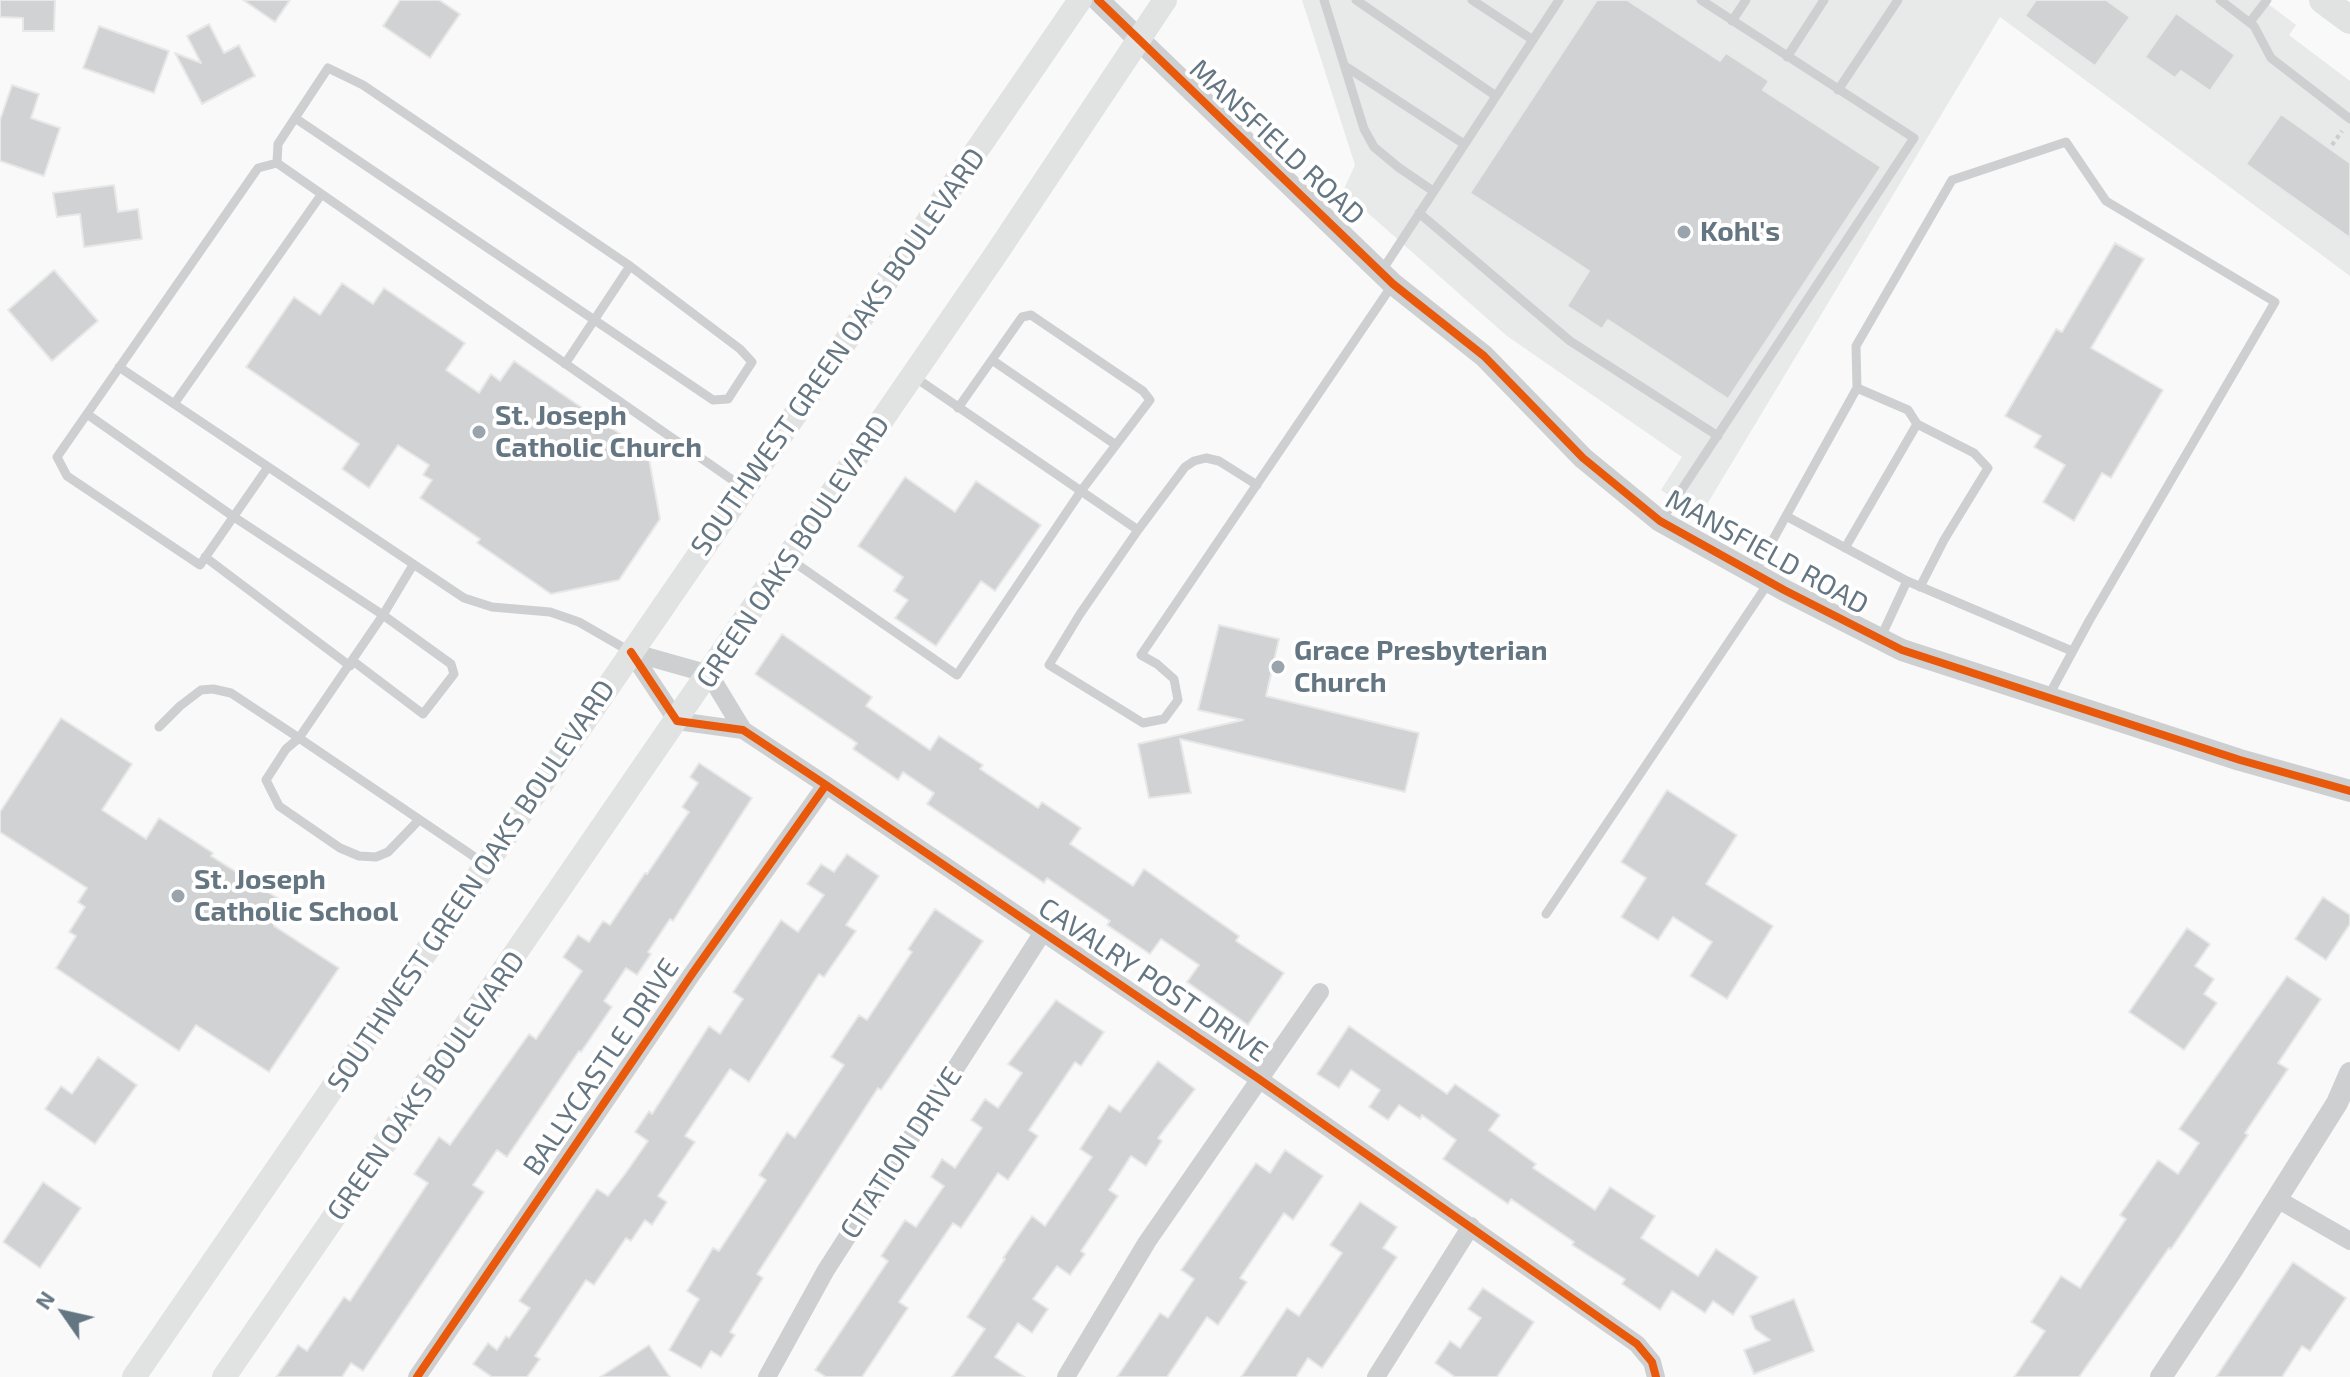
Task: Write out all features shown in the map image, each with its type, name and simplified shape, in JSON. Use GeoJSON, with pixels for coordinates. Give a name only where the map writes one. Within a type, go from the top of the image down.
{"type":"FeatureCollection","features":[{"type":"Feature","properties":{"kind":"main road","name":"SOUTHWEST GREEN OAKS BOULEVARD"},"geometry":{"type":"LineString","coordinates":[[134,1377],[1080,0]]}},
{"type":"Feature","properties":{"kind":"main road","name":"GREEN OAKS BOULEVARD"},"geometry":{"type":"LineString","coordinates":[[224,1377],[913,376],[1165,0]]}},
{"type":"Feature","properties":{"kind":"main road"},"geometry":{"type":"LineString","coordinates":[[2323,0],[2350,20]]}},
{"type":"Feature","properties":{"kind":"street","name":"MANSFIELD ROAD"},"geometry":{"type":"LineString","coordinates":[[1098,0],[1387,278],[1484,356],[1583,458],[1660,521],[1902,650],[2240,760],[2350,791]]}},
{"type":"Feature","properties":{"kind":"street"},"geometry":{"type":"LineString","coordinates":[[631,652],[709,674]]}},
{"type":"Feature","properties":{"kind":"street"},"geometry":{"type":"LineString","coordinates":[[631,652],[677,721]]}},
{"type":"Feature","properties":{"kind":"street","name":"CAVALRY POST DRIVE"},"geometry":{"type":"LineString","coordinates":[[709,674],[743,730],[1471,1226],[1637,1344],[1654,1370]]}},
{"type":"Feature","properties":{"kind":"street","name":"CAVALRY POST DRIVE"},"geometry":{"type":"LineString","coordinates":[[677,721],[743,730]]}},
{"type":"Feature","properties":{"kind":"street","name":"BALLYCASTLE DRIVE"},"geometry":{"type":"LineString","coordinates":[[417,1377],[692,974],[826,785]]}},
{"type":"Feature","properties":{"kind":"street","name":"CITATION DRIVE"},"geometry":{"type":"LineString","coordinates":[[767,1377],[826,1270],[1043,932]]}},
{"type":"Feature","properties":{"kind":"street"},"geometry":{"type":"LineString","coordinates":[[1066,1377],[1147,1242],[1320,992]]}},
{"type":"Feature","properties":{"kind":"street"},"geometry":{"type":"LineString","coordinates":[[2161,1377],[2337,1103],[2350,1073]]}},
{"type":"Feature","properties":{"kind":"street"},"geometry":{"type":"LineString","coordinates":[[2277,1199],[2350,1241]]}},
{"type":"Feature","properties":{"kind":"street"},"geometry":{"type":"LineString","coordinates":[[1376,1377],[1471,1226]]}},
{"type":"Feature","properties":{"kind":"lane"},"geometry":{"type":"LineString","coordinates":[[1324,0],[1364,129],[1374,147],[1433,191]]}},
{"type":"Feature","properties":{"kind":"lane"},"geometry":{"type":"LineString","coordinates":[[1356,0],[1496,96]]}},
{"type":"Feature","properties":{"kind":"lane"},"geometry":{"type":"LineString","coordinates":[[1472,0],[1533,40]]}},
{"type":"Feature","properties":{"kind":"lane"},"geometry":{"type":"LineString","coordinates":[[1257,485],[1219,461],[1206,458],[1185,467],[1080,614],[1049,665],[1143,723],[1164,719],[1178,700],[1174,679],[1141,655],[1257,485],[1387,278],[1419,213],[1559,0]]}},
{"type":"Feature","properties":{"kind":"lane"},"geometry":{"type":"LineString","coordinates":[[1660,521],[1914,138],[1701,0]]}},
{"type":"Feature","properties":{"kind":"lane"},"geometry":{"type":"LineString","coordinates":[[1732,21],[1746,0]]}},
{"type":"Feature","properties":{"kind":"lane"},"geometry":{"type":"LineString","coordinates":[[1787,57],[1824,0]]}},
{"type":"Feature","properties":{"kind":"lane"},"geometry":{"type":"LineString","coordinates":[[1838,90],[1898,0]]}},
{"type":"Feature","properties":{"kind":"lane"},"geometry":{"type":"LineString","coordinates":[[2220,0],[2250,22],[2271,58],[2350,119]]}},
{"type":"Feature","properties":{"kind":"lane"},"geometry":{"type":"LineString","coordinates":[[2250,22],[2267,0]]}},
{"type":"Feature","properties":{"kind":"lane"},"geometry":{"type":"LineString","coordinates":[[1345,66],[1464,144]]}},
{"type":"Feature","properties":{"kind":"lane"},"geometry":{"type":"LineString","coordinates":[[277,163],[278,144],[295,118],[328,68],[363,85],[630,266],[740,349],[752,362],[728,399],[713,400],[295,118]]}},
{"type":"Feature","properties":{"kind":"lane"},"geometry":{"type":"LineString","coordinates":[[1546,914],[1762,578],[1786,516],[1857,388],[1856,346],[1952,180],[2066,142],[2106,201],[2275,302],[2047,699]]}},
{"type":"Feature","properties":{"kind":"lane"},"geometry":{"type":"LineString","coordinates":[[277,163],[744,488]]}},
{"type":"Feature","properties":{"kind":"lane"},"geometry":{"type":"LineString","coordinates":[[268,467],[200,565],[67,476],[57,457],[258,168],[277,163]]}},
{"type":"Feature","properties":{"kind":"lane"},"geometry":{"type":"LineString","coordinates":[[174,404],[321,195]]}},
{"type":"Feature","properties":{"kind":"lane"},"geometry":{"type":"LineString","coordinates":[[1419,213],[1570,341],[1718,436]]}},
{"type":"Feature","properties":{"kind":"lane"},"geometry":{"type":"LineString","coordinates":[[565,364],[630,266]]}},
{"type":"Feature","properties":{"kind":"lane"},"geometry":{"type":"LineString","coordinates":[[788,558],[957,675],[1081,491],[1150,400],[1143,391],[1031,315],[1022,317],[958,408]]}},
{"type":"Feature","properties":{"kind":"lane"},"geometry":{"type":"LineString","coordinates":[[992,360],[1116,445]]}},
{"type":"Feature","properties":{"kind":"lane"},"geometry":{"type":"LineString","coordinates":[[119,367],[464,598],[492,607],[550,612],[579,622],[631,652]]}},
{"type":"Feature","properties":{"kind":"lane"},"geometry":{"type":"LineString","coordinates":[[913,376],[1138,530]]}},
{"type":"Feature","properties":{"kind":"lane"},"geometry":{"type":"LineString","coordinates":[[1857,388],[1908,410],[1917,424],[1974,453],[1988,468],[1944,540],[1920,587]]}},
{"type":"Feature","properties":{"kind":"lane"},"geometry":{"type":"LineString","coordinates":[[87,414],[234,517],[383,615],[451,664],[454,674],[423,714],[205,557]]}},
{"type":"Feature","properties":{"kind":"lane"},"geometry":{"type":"LineString","coordinates":[[1845,548],[1917,424]]}},
{"type":"Feature","properties":{"kind":"lane"},"geometry":{"type":"LineString","coordinates":[[1786,516],[1907,581],[2072,651]]}},
{"type":"Feature","properties":{"kind":"lane"},"geometry":{"type":"LineString","coordinates":[[413,565],[351,663],[266,780],[279,806],[340,848],[359,856],[376,857],[388,852],[419,820]]}},
{"type":"Feature","properties":{"kind":"lane"},"geometry":{"type":"LineString","coordinates":[[1880,639],[1907,581]]}},
{"type":"Feature","properties":{"kind":"lane"},"geometry":{"type":"LineString","coordinates":[[159,727],[201,690],[231,693],[487,866]]}},
{"type":"Feature","properties":{"kind":"shaded area"},"geometry":{"type":"Polygon","coordinates":[[[1302,0],[2263,0],[2296,25],[2289,35],[2350,81],[2350,276],[2000,17],[1700,516],[1661,490],[1682,457],[1507,336],[1343,191],[1355,165],[1302,0]]]}},
{"type":"Feature","properties":{"kind":"building"},"geometry":{"type":"Polygon","coordinates":[[[0,0],[55,0],[54,31],[23,31],[23,18],[0,17],[0,0]]]}},
{"type":"Feature","properties":{"kind":"building"},"geometry":{"type":"Polygon","coordinates":[[[243,0],[290,0],[275,22],[243,0]]]}},
{"type":"Feature","properties":{"kind":"building"},"geometry":{"type":"Polygon","coordinates":[[[400,0],[439,0],[460,14],[430,58],[383,26],[400,0]]]}},
{"type":"Feature","properties":{"kind":"building","name":"Kohl's"},"geometry":{"type":"Polygon","coordinates":[[[1597,0],[1627,0],[1720,61],[1726,53],[1769,81],[1763,90],[1881,167],[1728,399],[1608,320],[1602,329],[1567,306],[1589,271],[1470,193],[1597,0]]]}},
{"type":"Feature","properties":{"kind":"building"},"geometry":{"type":"Polygon","coordinates":[[[2036,0],[2106,0],[2130,17],[2095,66],[2025,16],[2036,0]]]}},
{"type":"Feature","properties":{"kind":"building"},"geometry":{"type":"Polygon","coordinates":[[[2176,13],[2235,55],[2210,91],[2181,71],[2175,78],[2145,57],[2176,13]]]}},
{"type":"Feature","properties":{"kind":"building"},"geometry":{"type":"Polygon","coordinates":[[[209,24],[224,53],[239,45],[255,76],[202,104],[175,53],[201,63],[187,36],[209,24]]]}},
{"type":"Feature","properties":{"kind":"building"},"geometry":{"type":"Polygon","coordinates":[[[99,26],[169,51],[154,93],[83,68],[99,26]]]}},
{"type":"Feature","properties":{"kind":"building"},"geometry":{"type":"Polygon","coordinates":[[[12,85],[39,94],[31,118],[60,128],[44,176],[0,161],[0,120],[12,85]]]}},
{"type":"Feature","properties":{"kind":"building"},"geometry":{"type":"Polygon","coordinates":[[[2281,114],[2350,163],[2350,238],[2246,164],[2281,114]]]}},
{"type":"Feature","properties":{"kind":"building"},"geometry":{"type":"Polygon","coordinates":[[[114,185],[118,212],[138,209],[142,239],[84,247],[80,214],[57,217],[53,193],[114,185]]]}},
{"type":"Feature","properties":{"kind":"building"},"geometry":{"type":"Polygon","coordinates":[[[2115,243],[2144,259],[2091,348],[2163,390],[2111,478],[2102,473],[2074,521],[2043,502],[2065,465],[2034,447],[2041,436],[2005,416],[2056,329],[2062,332],[2115,243]]]}},
{"type":"Feature","properties":{"kind":"building"},"geometry":{"type":"Polygon","coordinates":[[[54,270],[98,321],[52,361],[8,310],[54,270]]]}},
{"type":"Feature","properties":{"kind":"building","name":"St. Joseph Catholic Church"},"geometry":{"type":"Polygon","coordinates":[[[342,283],[373,304],[384,288],[465,343],[446,370],[479,393],[491,374],[500,381],[514,361],[648,453],[660,519],[619,580],[551,594],[477,543],[480,539],[420,498],[432,480],[423,475],[429,465],[398,445],[369,488],[342,469],[359,444],[246,367],[294,297],[320,315],[342,283]]]}},
{"type":"Feature","properties":{"kind":"building"},"geometry":{"type":"Polygon","coordinates":[[[905,477],[955,512],[976,481],[1041,525],[995,591],[981,581],[936,646],[895,618],[908,600],[894,591],[903,577],[858,546],[905,477]]]}},
{"type":"Feature","properties":{"kind":"building"},"geometry":{"type":"Polygon","coordinates":[[[1219,625],[1279,639],[1266,696],[1419,733],[1405,792],[1180,739],[1191,793],[1149,798],[1138,744],[1243,720],[1198,710],[1219,625]]]}},
{"type":"Feature","properties":{"kind":"building"},"geometry":{"type":"Polygon","coordinates":[[[782,634],[872,697],[866,706],[930,750],[939,736],[983,765],[980,769],[1038,808],[1042,802],[1081,828],[1070,844],[1133,886],[1144,869],[1239,936],[1236,941],[1284,973],[1248,1025],[1187,982],[1199,965],[1161,939],[1150,954],[1107,925],[1110,921],[1047,878],[1044,883],[927,804],[934,793],[903,772],[898,780],[853,749],[857,743],[755,674],[782,634]]]}},
{"type":"Feature","properties":{"kind":"building","name":"St. Joseph Catholic School"},"geometry":{"type":"Polygon","coordinates":[[[61,718],[132,764],[102,810],[146,839],[159,818],[213,853],[211,856],[287,904],[274,926],[339,968],[269,1072],[196,1025],[179,1051],[56,968],[76,936],[69,932],[85,907],[78,902],[87,888],[0,832],[0,812],[61,718]]]}},
{"type":"Feature","properties":{"kind":"building"},"geometry":{"type":"Polygon","coordinates":[[[699,763],[752,798],[673,921],[670,919],[648,952],[651,954],[637,975],[626,968],[604,1001],[612,1007],[507,1157],[497,1150],[473,1185],[484,1192],[363,1371],[351,1363],[342,1377],[276,1377],[298,1345],[307,1351],[344,1297],[350,1301],[428,1183],[414,1174],[439,1137],[450,1145],[529,1034],[536,1039],[582,971],[563,957],[578,935],[589,942],[603,921],[610,925],[647,874],[689,812],[682,807],[698,783],[690,777],[699,763]]]}},
{"type":"Feature","properties":{"kind":"building"},"geometry":{"type":"Polygon","coordinates":[[[1667,790],[1737,835],[1706,884],[1773,926],[1727,999],[1690,976],[1712,942],[1673,917],[1658,940],[1621,917],[1646,878],[1621,862],[1667,790]]]}},
{"type":"Feature","properties":{"kind":"building"},"geometry":{"type":"Polygon","coordinates":[[[847,854],[879,876],[846,925],[856,931],[824,977],[819,974],[749,1082],[730,1069],[685,1136],[695,1142],[658,1196],[667,1202],[652,1225],[645,1220],[631,1241],[626,1238],[594,1285],[586,1280],[535,1356],[540,1359],[527,1377],[492,1377],[473,1364],[488,1343],[497,1350],[506,1336],[509,1338],[530,1308],[519,1301],[597,1189],[608,1196],[648,1141],[635,1132],[649,1111],[652,1114],[709,1026],[720,1034],[743,999],[733,992],[781,920],[798,932],[824,895],[807,884],[821,864],[834,872],[847,854]]]}},
{"type":"Feature","properties":{"kind":"building"},"geometry":{"type":"Polygon","coordinates":[[[2323,897],[2350,915],[2350,924],[2326,960],[2295,939],[2323,897]]]}},
{"type":"Feature","properties":{"kind":"building"},"geometry":{"type":"Polygon","coordinates":[[[935,909],[983,941],[881,1090],[878,1088],[757,1274],[763,1278],[730,1332],[735,1335],[721,1357],[711,1351],[701,1368],[669,1350],[699,1299],[687,1291],[713,1248],[719,1251],[766,1180],[759,1175],[787,1132],[795,1138],[844,1065],[831,1057],[859,1015],[867,1020],[912,952],[908,949],[935,909]]]}},
{"type":"Feature","properties":{"kind":"building"},"geometry":{"type":"Polygon","coordinates":[[[2187,928],[2210,944],[2195,966],[2214,979],[2204,994],[2217,1003],[2184,1050],[2129,1012],[2187,928]]]}},
{"type":"Feature","properties":{"kind":"building"},"geometry":{"type":"Polygon","coordinates":[[[2287,976],[2321,999],[2278,1063],[2288,1069],[2245,1133],[2248,1135],[2171,1249],[2079,1377],[2014,1377],[2045,1331],[2031,1322],[2061,1276],[2080,1288],[2126,1219],[2120,1215],[2158,1160],[2178,1174],[2199,1143],[2179,1129],[2287,976]]]}},
{"type":"Feature","properties":{"kind":"building"},"geometry":{"type":"Polygon","coordinates":[[[1056,1000],[1104,1032],[1081,1066],[1075,1062],[1029,1130],[1038,1136],[1008,1180],[998,1173],[961,1228],[953,1223],[899,1302],[908,1308],[862,1377],[826,1377],[815,1370],[888,1261],[881,1256],[905,1220],[916,1227],[944,1186],[931,1177],[942,1159],[955,1168],[982,1128],[971,1120],[985,1099],[998,1108],[1022,1073],[1008,1064],[1056,1000]]]}},
{"type":"Feature","properties":{"kind":"building"},"geometry":{"type":"Polygon","coordinates":[[[1349,1026],[1447,1094],[1455,1084],[1500,1115],[1489,1130],[1536,1164],[1533,1168],[1595,1210],[1610,1187],[1655,1216],[1641,1238],[1698,1276],[1716,1249],[1758,1277],[1733,1315],[1713,1301],[1705,1313],[1672,1291],[1660,1310],[1622,1284],[1625,1279],[1572,1245],[1574,1242],[1511,1199],[1508,1204],[1443,1159],[1456,1140],[1422,1115],[1420,1119],[1399,1105],[1388,1120],[1369,1107],[1380,1090],[1351,1070],[1339,1088],[1317,1074],[1349,1026]]]}},
{"type":"Feature","properties":{"kind":"building"},"geometry":{"type":"Polygon","coordinates":[[[98,1057],[137,1085],[95,1144],[45,1109],[61,1086],[72,1094],[98,1057]]]}},
{"type":"Feature","properties":{"kind":"building"},"geometry":{"type":"Polygon","coordinates":[[[1158,1061],[1195,1089],[1158,1138],[1162,1141],[1146,1166],[1131,1156],[1109,1190],[1118,1196],[1081,1251],[1085,1254],[1070,1275],[1057,1266],[1033,1299],[1048,1309],[1032,1333],[1018,1323],[995,1357],[1025,1377],[952,1377],[985,1329],[967,1317],[1003,1258],[1032,1216],[1045,1226],[1092,1157],[1080,1149],[1109,1105],[1120,1112],[1158,1061]]]}},
{"type":"Feature","properties":{"kind":"building"},"geometry":{"type":"Polygon","coordinates":[[[1285,1150],[1323,1176],[1293,1220],[1284,1213],[1240,1278],[1247,1282],[1218,1325],[1207,1317],[1167,1377],[1117,1377],[1160,1313],[1168,1318],[1194,1279],[1181,1270],[1256,1163],[1270,1173],[1285,1150]]]}},
{"type":"Feature","properties":{"kind":"building"},"geometry":{"type":"Polygon","coordinates":[[[43,1182],[81,1208],[40,1268],[3,1242],[43,1182]]]}},
{"type":"Feature","properties":{"kind":"building"},"geometry":{"type":"Polygon","coordinates":[[[1360,1202],[1397,1227],[1383,1248],[1397,1257],[1349,1329],[1322,1368],[1308,1358],[1296,1377],[1241,1377],[1287,1308],[1299,1316],[1342,1253],[1330,1245],[1360,1202]]]}},
{"type":"Feature","properties":{"kind":"building"},"geometry":{"type":"Polygon","coordinates":[[[2293,1262],[2346,1298],[2310,1351],[2302,1346],[2282,1377],[2216,1377],[2293,1262]]]}},
{"type":"Feature","properties":{"kind":"building"},"geometry":{"type":"Polygon","coordinates":[[[1483,1288],[1534,1322],[1497,1377],[1455,1377],[1435,1363],[1450,1341],[1460,1348],[1481,1318],[1468,1309],[1483,1288]]]}},
{"type":"Feature","properties":{"kind":"building"},"geometry":{"type":"Polygon","coordinates":[[[1794,1299],[1814,1351],[1754,1374],[1744,1350],[1770,1340],[1755,1329],[1750,1316],[1794,1299]]]}},
{"type":"Feature","properties":{"kind":"building"},"geometry":{"type":"Polygon","coordinates":[[[649,1345],[670,1377],[600,1377],[649,1345]]]}},
{"type":"Feature","properties":{"kind":"cycle path"},"geometry":{"type":"LineString","coordinates":[[1098,0],[1393,284],[1484,356],[1583,458],[1660,521],[1784,590],[1902,650],[2240,760],[2350,791]]}},
{"type":"Feature","properties":{"kind":"cycle path"},"geometry":{"type":"LineString","coordinates":[[631,652],[677,721],[743,730],[826,785],[1259,1079],[1637,1344],[1652,1362],[1656,1377]]}},
{"type":"Feature","properties":{"kind":"cycle path"},"geometry":{"type":"LineString","coordinates":[[417,1377],[692,974],[826,785]]}},
{"type":"Feature","properties":{"kind":"place","name":"Kohl's"},"geometry":{"type":"Point","coordinates":[1684,232]}},
{"type":"Feature","properties":{"kind":"place","name":"St. Joseph Catholic Church"},"geometry":{"type":"Point","coordinates":[479,432]}},
{"type":"Feature","properties":{"kind":"place","name":"Grace Presbyterian Church"},"geometry":{"type":"Point","coordinates":[1278,667]}},
{"type":"Feature","properties":{"kind":"place","name":"St. Joseph Catholic School"},"geometry":{"type":"Point","coordinates":[178,896]}}]}
